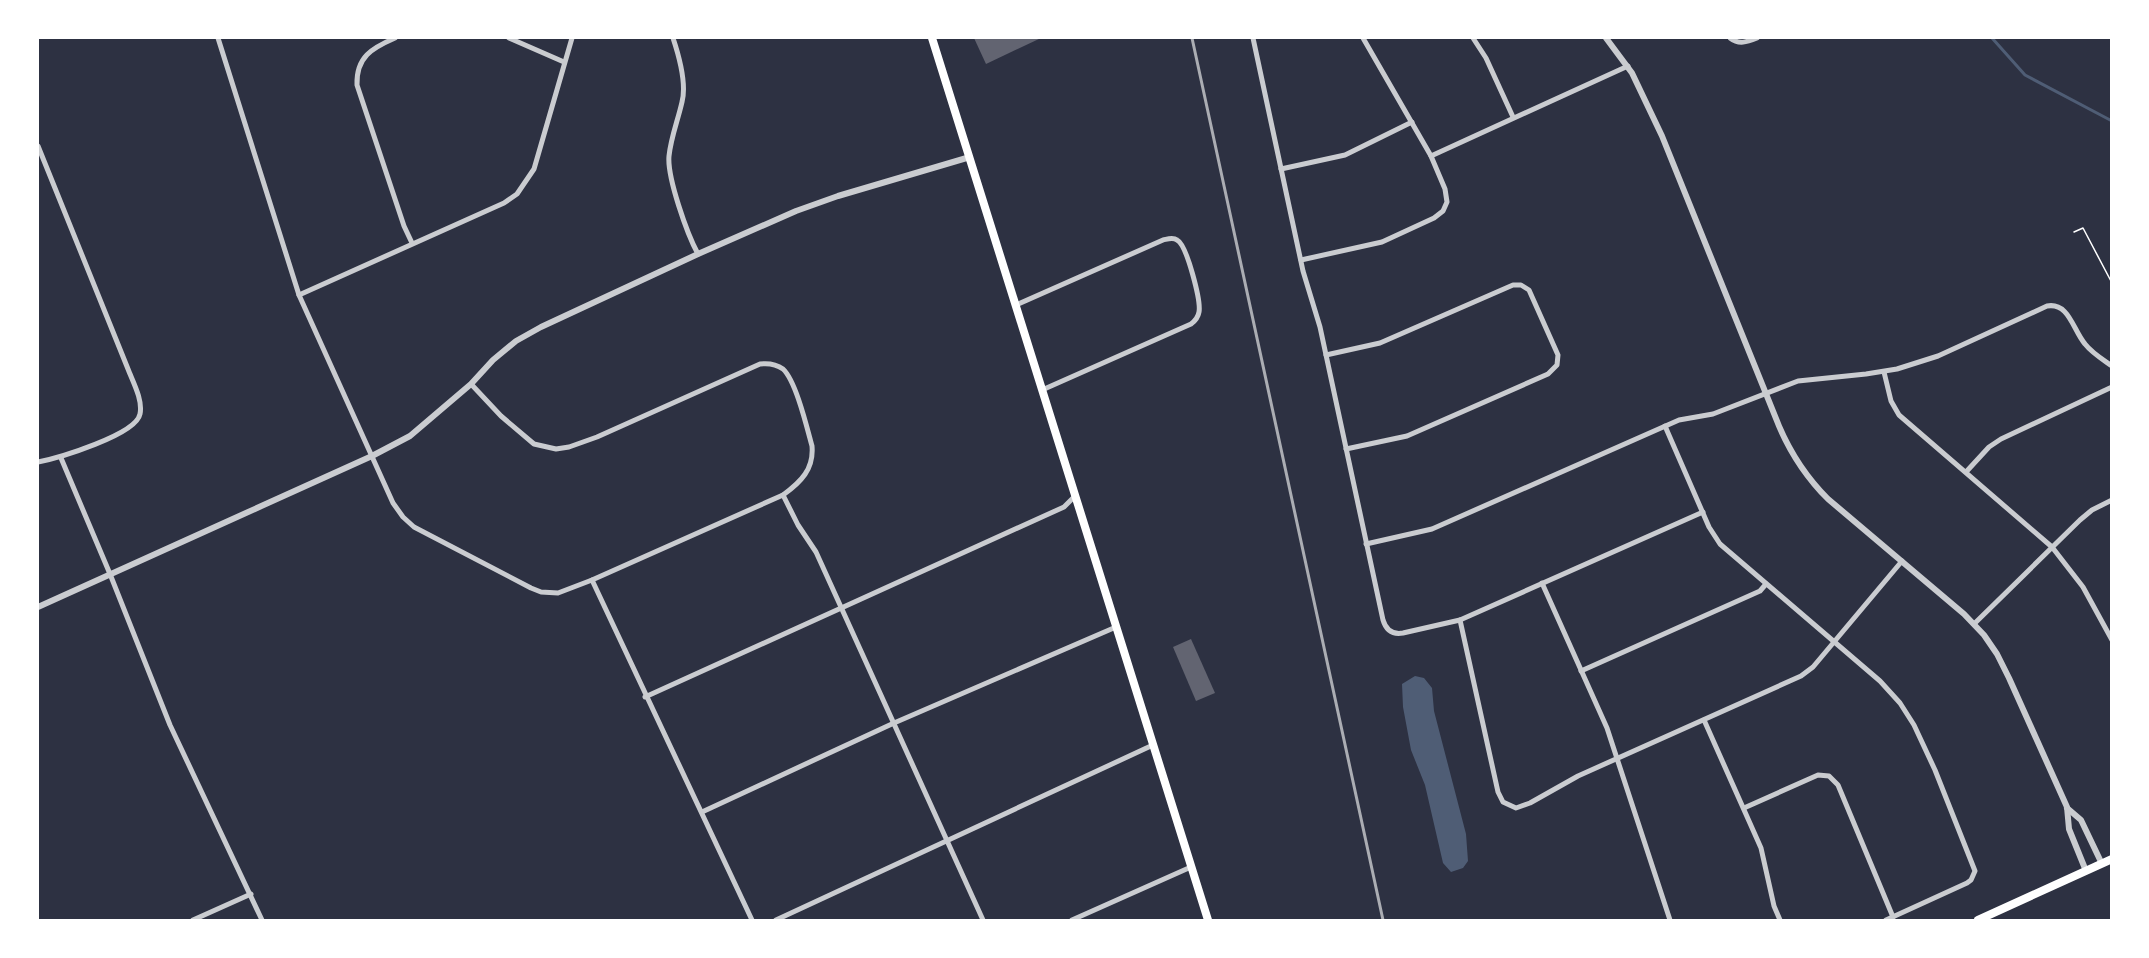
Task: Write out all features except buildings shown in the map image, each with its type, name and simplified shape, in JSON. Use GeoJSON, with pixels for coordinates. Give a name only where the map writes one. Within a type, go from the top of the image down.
{"type":"FeatureCollection","features":[{"type":"Feature","properties":{"kind":"main road"},"geometry":{"type":"LineString","coordinates":[[932,38],[1208,921]]}},
{"type":"Feature","properties":{"kind":"main road"},"geometry":{"type":"LineString","coordinates":[[1978,921],[2112,859]]}},
{"type":"Feature","properties":{"kind":"street"},"geometry":{"type":"LineString","coordinates":[[218,38],[299,295],[393,503],[402,517],[414,527],[541,592],[558,593],[783,495],[796,485],[810,469],[813,456],[812,446],[790,379],[783,369],[771,364],[760,364],[597,437],[556,449],[534,444],[501,416],[471,384]]}},
{"type":"Feature","properties":{"kind":"street"},"geometry":{"type":"LineString","coordinates":[[395,38],[371,50],[362,61],[357,73],[357,85],[404,226],[412,243]]}},
{"type":"Feature","properties":{"kind":"street"},"geometry":{"type":"LineString","coordinates":[[509,38],[564,62]]}},
{"type":"Feature","properties":{"kind":"street"},"geometry":{"type":"LineString","coordinates":[[299,295],[504,203],[517,194],[534,169],[572,38]]}},
{"type":"Feature","properties":{"kind":"street"},"geometry":{"type":"LineString","coordinates":[[673,38],[682,78],[683,99],[669,159],[678,203],[698,254]]}},
{"type":"Feature","properties":{"kind":"street"},"geometry":{"type":"LineString","coordinates":[[1253,38],[1301,260],[1326,355],[1383,620],[1388,630],[1398,634],[1460,620],[1703,512]]}},
{"type":"Feature","properties":{"kind":"street"},"geometry":{"type":"LineString","coordinates":[[1301,260],[1376,244],[1434,218],[1443,212],[1447,202],[1447,195],[1431,156],[1363,38]]}},
{"type":"Feature","properties":{"kind":"street"},"geometry":{"type":"LineString","coordinates":[[1473,38],[1486,58],[1513,117]]}},
{"type":"Feature","properties":{"kind":"street"},"geometry":{"type":"LineString","coordinates":[[1606,38],[1628,66],[1673,161],[1788,447],[1811,481],[1828,499],[1974,624],[1991,646],[2002,664],[2067,807],[2069,829],[2086,871]]}},
{"type":"Feature","properties":{"kind":"street"},"geometry":{"type":"LineString","coordinates":[[1730,38],[1744,42],[1757,38]]}},
{"type":"Feature","properties":{"kind":"street"},"geometry":{"type":"LineString","coordinates":[[1431,156],[1628,66]]}},
{"type":"Feature","properties":{"kind":"street"},"geometry":{"type":"LineString","coordinates":[[1281,169],[1346,154],[1412,122]]}},
{"type":"Feature","properties":{"kind":"street"},"geometry":{"type":"LineString","coordinates":[[38,146],[141,404],[138,421],[125,430],[61,458],[38,462]]}},
{"type":"Feature","properties":{"kind":"street"},"geometry":{"type":"LineString","coordinates":[[38,607],[372,456],[410,436],[471,384],[493,360],[516,341],[591,302],[796,211],[970,157]]}},
{"type":"Feature","properties":{"kind":"street"},"geometry":{"type":"LineString","coordinates":[[1016,305],[1163,240],[1174,238],[1179,240],[1186,252],[1200,310],[1196,320],[1042,390]]}},
{"type":"Feature","properties":{"kind":"street"},"geometry":{"type":"LineString","coordinates":[[1326,355],[1388,340],[1514,285],[1521,285],[1529,291],[1558,355],[1557,365],[1548,374],[1407,436],[1346,449]]}},
{"type":"Feature","properties":{"kind":"street"},"geometry":{"type":"LineString","coordinates":[[1366,544],[1432,529],[1679,420],[1713,414],[1804,380],[1884,372],[1938,356],[2051,305],[2059,306],[2066,312],[2086,346],[2112,366]]}},
{"type":"Feature","properties":{"kind":"street"},"geometry":{"type":"LineString","coordinates":[[1884,372],[1891,401],[1899,415],[2052,547],[2077,577],[2112,640]]}},
{"type":"Feature","properties":{"kind":"street"},"geometry":{"type":"LineString","coordinates":[[1966,472],[1989,447],[2001,439],[2112,387]]}},
{"type":"Feature","properties":{"kind":"street"},"geometry":{"type":"LineString","coordinates":[[1665,426],[1712,534],[1720,544],[1890,691],[1914,725],[1935,770],[1974,872],[1967,883],[1886,921]]}},
{"type":"Feature","properties":{"kind":"street"},"geometry":{"type":"LineString","coordinates":[[61,458],[170,725],[262,921]]}},
{"type":"Feature","properties":{"kind":"street"},"geometry":{"type":"LineString","coordinates":[[783,495],[798,525],[816,552],[983,921]]}},
{"type":"Feature","properties":{"kind":"street"},"geometry":{"type":"LineString","coordinates":[[645,697],[1064,507],[1075,496]]}},
{"type":"Feature","properties":{"kind":"street"},"geometry":{"type":"LineString","coordinates":[[1974,624],[2092,510],[2112,500]]}},
{"type":"Feature","properties":{"kind":"street"},"geometry":{"type":"LineString","coordinates":[[1460,620],[1498,792],[1503,802],[1516,808],[1522,807],[1578,776],[1801,676],[1813,667],[1902,561]]}},
{"type":"Feature","properties":{"kind":"street"},"geometry":{"type":"LineString","coordinates":[[592,580],[752,921]]}},
{"type":"Feature","properties":{"kind":"street"},"geometry":{"type":"LineString","coordinates":[[1542,583],[1607,728],[1670,921]]}},
{"type":"Feature","properties":{"kind":"street"},"geometry":{"type":"LineString","coordinates":[[1581,671],[1760,591],[1766,584]]}},
{"type":"Feature","properties":{"kind":"street"},"geometry":{"type":"LineString","coordinates":[[2104,624],[2112,619]]}},
{"type":"Feature","properties":{"kind":"street"},"geometry":{"type":"LineString","coordinates":[[702,812],[894,723],[1116,627]]}},
{"type":"Feature","properties":{"kind":"street"},"geometry":{"type":"LineString","coordinates":[[1704,720],[1763,854],[1774,906],[1780,921]]}},
{"type":"Feature","properties":{"kind":"street"},"geometry":{"type":"LineString","coordinates":[[776,921],[1153,745]]}},
{"type":"Feature","properties":{"kind":"street"},"geometry":{"type":"LineString","coordinates":[[1743,807],[1818,775],[1833,779],[1893,917]]}},
{"type":"Feature","properties":{"kind":"street"},"geometry":{"type":"LineString","coordinates":[[2067,807],[2081,820],[2102,864]]}},
{"type":"Feature","properties":{"kind":"street"},"geometry":{"type":"LineString","coordinates":[[1071,921],[1191,867]]}},
{"type":"Feature","properties":{"kind":"street"},"geometry":{"type":"LineString","coordinates":[[193,921],[251,894]]}},
{"type":"Feature","properties":{"kind":"path"},"geometry":{"type":"LineString","coordinates":[[2074,232],[2083,228],[2112,283]]}},
{"type":"Feature","properties":{"kind":"water"},"geometry":{"type":"Polygon","coordinates":[[[1415,676],[1424,678],[1432,688],[1434,711],[1466,834],[1468,861],[1463,868],[1451,872],[1443,863],[1425,785],[1411,750],[1403,707],[1402,684],[1415,676]]]}},
{"type":"Feature","properties":{"kind":"waterway"},"geometry":{"type":"LineString","coordinates":[[1992,38],[2025,75],[2112,121]]}},
{"type":"Feature","properties":{"kind":"railway"},"geometry":{"type":"LineString","coordinates":[[1192,38],[1383,920]]}}]}
